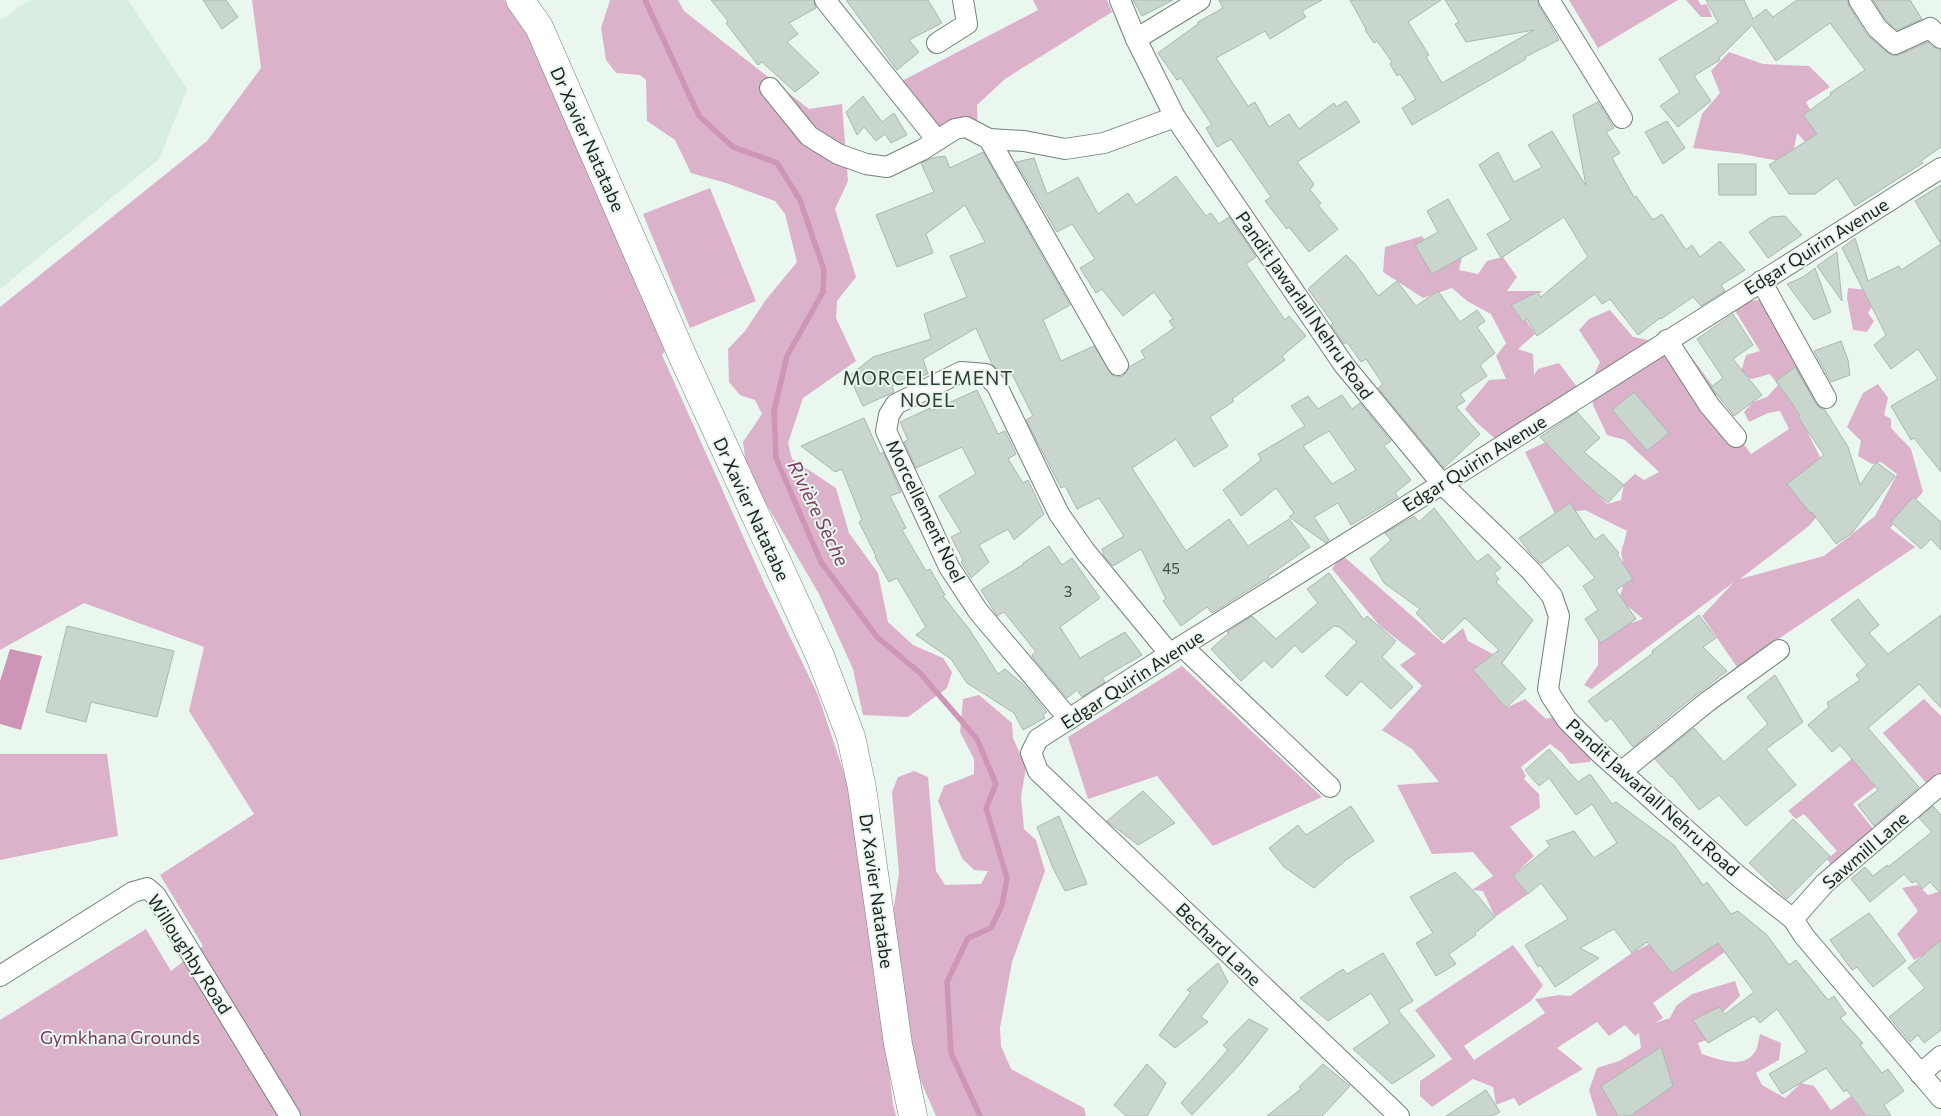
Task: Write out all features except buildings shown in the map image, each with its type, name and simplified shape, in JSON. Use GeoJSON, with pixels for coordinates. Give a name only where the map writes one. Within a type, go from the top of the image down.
{"type":"FeatureCollection","features":[{"type":"Feature","properties":{"kind":"main road","name":"Dr Xavier Natatabe"},"geometry":{"type":"LineString","coordinates":[[520,0],[539,27],[683,358],[769,548],[806,623],[843,714],[851,737],[862,788],[898,1044]]}},
{"type":"Feature","properties":{"kind":"main road"},"geometry":{"type":"LineString","coordinates":[[896,1116],[898,1044]]}},
{"type":"Feature","properties":{"kind":"main road"},"geometry":{"type":"LineString","coordinates":[[898,1044],[913,1116]]}},
{"type":"Feature","properties":{"kind":"street"},"geometry":{"type":"LineString","coordinates":[[825,0],[937,140]]}},
{"type":"Feature","properties":{"kind":"street"},"geometry":{"type":"LineString","coordinates":[[937,43],[968,24],[963,0]]}},
{"type":"Feature","properties":{"kind":"street","name":"Pandit Jawarlall Nehru Road"},"geometry":{"type":"LineString","coordinates":[[1120,0],[1136,39],[1175,118],[1344,365],[1442,484],[1504,544],[1552,596],[1559,616],[1548,689],[1567,720],[1601,754],[1738,876],[1793,919],[1804,936],[1941,1098]]}},
{"type":"Feature","properties":{"kind":"street"},"geometry":{"type":"LineString","coordinates":[[1136,39],[1200,0]]}},
{"type":"Feature","properties":{"kind":"street"},"geometry":{"type":"LineString","coordinates":[[1549,0],[1622,118]]}},
{"type":"Feature","properties":{"kind":"street"},"geometry":{"type":"LineString","coordinates":[[1858,0],[1877,28],[1895,44],[1930,28],[1941,38]]}},
{"type":"Feature","properties":{"kind":"street"},"geometry":{"type":"LineString","coordinates":[[770,88],[808,136],[838,154],[866,164],[887,166],[922,150],[955,129],[966,127],[989,139],[1024,141],[1066,149],[1104,143],[1175,118]]}},
{"type":"Feature","properties":{"kind":"street"},"geometry":{"type":"LineString","coordinates":[[989,139],[1118,364]]}},
{"type":"Feature","properties":{"kind":"street","name":"Edgar Quirin Avenue"},"geometry":{"type":"LineString","coordinates":[[1038,771],[1031,754],[1038,739],[1175,650],[1442,484],[1941,168]]}},
{"type":"Feature","properties":{"kind":"street"},"geometry":{"type":"LineString","coordinates":[[1761,281],[1826,398]]}},
{"type":"Feature","properties":{"kind":"street"},"geometry":{"type":"LineString","coordinates":[[1667,340],[1709,405],[1736,437]]}},
{"type":"Feature","properties":{"kind":"street","name":"Morcellement Noel"},"geometry":{"type":"LineString","coordinates":[[1069,719],[978,610],[949,568],[886,431],[889,416],[896,404],[961,372],[986,374],[997,386],[1059,514],[1085,552],[1175,650],[1330,787]]}},
{"type":"Feature","properties":{"kind":"street"},"geometry":{"type":"LineString","coordinates":[[1621,772],[1707,702],[1779,650]]}},
{"type":"Feature","properties":{"kind":"street","name":"Bechard Lane"},"geometry":{"type":"LineString","coordinates":[[1038,771],[1399,1116]]}},
{"type":"Feature","properties":{"kind":"street","name":"Sawmill Lane"},"geometry":{"type":"LineString","coordinates":[[1793,919],[1825,883],[1941,784]]}},
{"type":"Feature","properties":{"kind":"street","name":"Willoughby Road"},"geometry":{"type":"LineString","coordinates":[[0,976],[133,892],[147,888],[156,896],[290,1116]]}},
{"type":"Feature","properties":{"kind":"street"},"geometry":{"type":"LineString","coordinates":[[1920,1074],[1941,1056]]}},
{"type":"Feature","properties":{"kind":"shaded area"},"geometry":{"type":"Polygon","coordinates":[[[30,0],[128,0],[187,89],[159,159],[0,289],[0,20],[30,0]]]}},
{"type":"Feature","properties":{"kind":"shaded area"},"geometry":{"type":"Polygon","coordinates":[[[10,649],[42,656],[21,730],[0,724],[0,681],[10,649]]]}},
{"type":"Feature","properties":{"kind":"green space","name":"Gymkhana Grounds"},"geometry":{"type":"Polygon","coordinates":[[[252,0],[504,0],[528,31],[665,350],[662,355],[765,585],[818,695],[845,776],[854,790],[896,1116],[0,1116],[0,1020],[146,929],[171,971],[203,946],[160,875],[254,814],[189,711],[204,647],[84,603],[0,650],[0,307],[207,141],[261,68],[252,0]]]}},
{"type":"Feature","properties":{"kind":"green space"},"geometry":{"type":"Polygon","coordinates":[[[610,0],[678,0],[684,11],[809,109],[842,104],[848,181],[835,209],[856,277],[837,301],[836,318],[856,361],[803,398],[788,443],[792,459],[836,488],[849,533],[878,573],[888,622],[913,645],[943,658],[952,672],[947,688],[908,717],[863,715],[853,669],[819,594],[747,471],[743,442],[762,414],[755,400],[740,395],[729,382],[728,349],[745,331],[765,301],[797,262],[785,214],[775,201],[726,183],[691,173],[675,140],[647,121],[646,80],[640,75],[616,73],[606,60],[601,28],[610,0]]]}},
{"type":"Feature","properties":{"kind":"green space"},"geometry":{"type":"Polygon","coordinates":[[[1033,0],[1107,0],[1112,12],[1005,79],[977,105],[978,134],[937,133],[900,82],[1038,10],[1033,0]]]}},
{"type":"Feature","properties":{"kind":"green space"},"geometry":{"type":"Polygon","coordinates":[[[1569,0],[1678,0],[1598,48],[1569,0]]]}},
{"type":"Feature","properties":{"kind":"green space"},"geometry":{"type":"Polygon","coordinates":[[[1686,0],[1698,0],[1701,5],[1707,4],[1712,17],[1701,17],[1686,0]]]}},
{"type":"Feature","properties":{"kind":"green space"},"geometry":{"type":"Polygon","coordinates":[[[1729,52],[1763,64],[1809,66],[1830,87],[1806,102],[1825,138],[1813,150],[1797,133],[1794,149],[1779,161],[1693,148],[1702,114],[1720,93],[1711,71],[1729,52]]]}},
{"type":"Feature","properties":{"kind":"green space"},"geometry":{"type":"Polygon","coordinates":[[[710,188],[756,301],[690,328],[643,214],[710,188]]]}},
{"type":"Feature","properties":{"kind":"green space"},"geometry":{"type":"Polygon","coordinates":[[[1422,236],[1437,259],[1463,253],[1459,270],[1478,274],[1487,261],[1503,257],[1517,277],[1507,291],[1543,291],[1517,306],[1535,334],[1518,349],[1533,354],[1534,375],[1538,369],[1559,363],[1577,387],[1499,442],[1476,422],[1465,409],[1489,380],[1506,379],[1496,356],[1506,343],[1491,314],[1467,301],[1452,288],[1423,298],[1383,272],[1385,247],[1422,236]]]}},
{"type":"Feature","properties":{"kind":"green space"},"geometry":{"type":"Polygon","coordinates":[[[1848,288],[1870,290],[1877,299],[1868,313],[1874,321],[1867,332],[1853,330],[1847,298],[1848,288]]]}},
{"type":"Feature","properties":{"kind":"green space"},"geometry":{"type":"Polygon","coordinates":[[[1763,300],[1820,396],[1797,411],[1821,459],[1818,515],[1809,526],[1740,579],[1824,556],[1875,516],[1897,474],[1881,462],[1872,464],[1858,456],[1861,441],[1847,427],[1863,393],[1878,384],[1888,398],[1884,415],[1891,419],[1891,428],[1911,449],[1923,492],[1890,528],[1915,547],[1737,667],[1702,616],[1734,582],[1592,689],[1584,685],[1598,665],[1598,634],[1643,619],[1619,599],[1626,577],[1621,553],[1627,531],[1585,510],[1555,514],[1525,452],[1546,442],[1607,504],[1621,500],[1624,484],[1635,474],[1644,480],[1659,472],[1625,440],[1607,435],[1593,405],[1591,381],[1600,362],[1579,330],[1589,319],[1610,310],[1633,337],[1684,347],[1718,393],[1712,399],[1751,454],[1789,429],[1780,411],[1768,413],[1749,422],[1744,412],[1753,402],[1767,397],[1778,385],[1770,374],[1752,379],[1740,375],[1746,355],[1760,351],[1734,309],[1747,301],[1763,300]]]}},
{"type":"Feature","properties":{"kind":"green space"},"geometry":{"type":"Polygon","coordinates":[[[1341,554],[1444,644],[1463,628],[1468,641],[1493,654],[1473,670],[1506,708],[1525,699],[1546,719],[1562,714],[1597,743],[1590,762],[1570,764],[1562,753],[1550,744],[1521,767],[1526,776],[1524,779],[1539,794],[1540,808],[1510,827],[1534,856],[1513,876],[1528,894],[1495,917],[1483,891],[1472,890],[1493,876],[1473,852],[1432,854],[1397,785],[1439,782],[1412,749],[1382,730],[1422,686],[1400,665],[1416,654],[1380,626],[1332,569],[1341,554]]]}},
{"type":"Feature","properties":{"kind":"green space"},"geometry":{"type":"Polygon","coordinates":[[[1182,666],[1322,797],[1213,846],[1157,776],[1088,799],[1068,737],[1182,666]]]}},
{"type":"Feature","properties":{"kind":"green space"},"geometry":{"type":"Polygon","coordinates":[[[979,695],[1012,723],[1013,738],[1026,767],[1021,797],[1024,829],[1036,840],[1045,871],[1012,962],[1000,1028],[1001,1046],[1011,1069],[1084,1108],[1086,1116],[936,1116],[912,1061],[892,920],[899,873],[892,792],[898,777],[914,771],[928,777],[936,871],[945,885],[981,884],[988,871],[974,870],[962,858],[938,801],[944,786],[974,774],[974,759],[960,732],[963,699],[979,695]]]}},
{"type":"Feature","properties":{"kind":"green space"},"geometry":{"type":"Polygon","coordinates":[[[1924,699],[1941,716],[1941,784],[1933,791],[1883,733],[1924,699]]]}},
{"type":"Feature","properties":{"kind":"green space"},"geometry":{"type":"Polygon","coordinates":[[[0,754],[107,754],[118,836],[0,860],[0,754]]]}},
{"type":"Feature","properties":{"kind":"green space"},"geometry":{"type":"Polygon","coordinates":[[[1854,757],[1879,784],[1853,804],[1879,836],[1825,883],[1819,875],[1831,865],[1827,859],[1837,851],[1804,814],[1796,819],[1788,811],[1854,757]]]}},
{"type":"Feature","properties":{"kind":"green space"},"geometry":{"type":"Polygon","coordinates":[[[1918,885],[1928,895],[1941,891],[1941,946],[1914,960],[1897,934],[1918,911],[1902,888],[1918,885]]]}},
{"type":"Feature","properties":{"kind":"green space"},"geometry":{"type":"Polygon","coordinates":[[[1655,941],[1660,958],[1672,973],[1719,942],[1729,949],[1653,1003],[1663,1018],[1655,1023],[1670,1018],[1676,1006],[1692,994],[1735,981],[1740,996],[1716,1017],[1719,1036],[1698,1043],[1702,1054],[1731,1062],[1745,1060],[1756,1050],[1760,1034],[1781,1043],[1779,1060],[1756,1073],[1762,1085],[1785,1098],[1801,1083],[1814,1086],[1831,1110],[1851,1096],[1866,1116],[1597,1116],[1589,1090],[1597,1068],[1619,1061],[1641,1048],[1639,1033],[1635,1036],[1625,1025],[1609,1036],[1597,1022],[1557,1048],[1583,1069],[1519,1106],[1514,1098],[1496,1105],[1493,1087],[1473,1079],[1432,1107],[1420,1096],[1420,1081],[1452,1059],[1415,1010],[1513,945],[1543,985],[1531,1001],[1464,1046],[1474,1060],[1545,1013],[1535,999],[1559,995],[1570,996],[1632,953],[1655,941]]]}},
{"type":"Feature","properties":{"kind":"waterway","name":"Rivière Sèche"},"geometry":{"type":"LineString","coordinates":[[645,0],[699,116],[733,147],[777,163],[800,200],[824,270],[823,292],[787,356],[774,411],[776,458],[821,562],[877,637],[920,673],[977,739],[996,784],[986,808],[1007,878],[1002,905],[991,928],[968,938],[947,982],[951,1053],[980,1116]]}},
{"type":"Feature","properties":{"kind":"district","name":"MORCELLEMENT NOEL"},"geometry":{"type":"Point","coordinates":[928,388]}}]}
